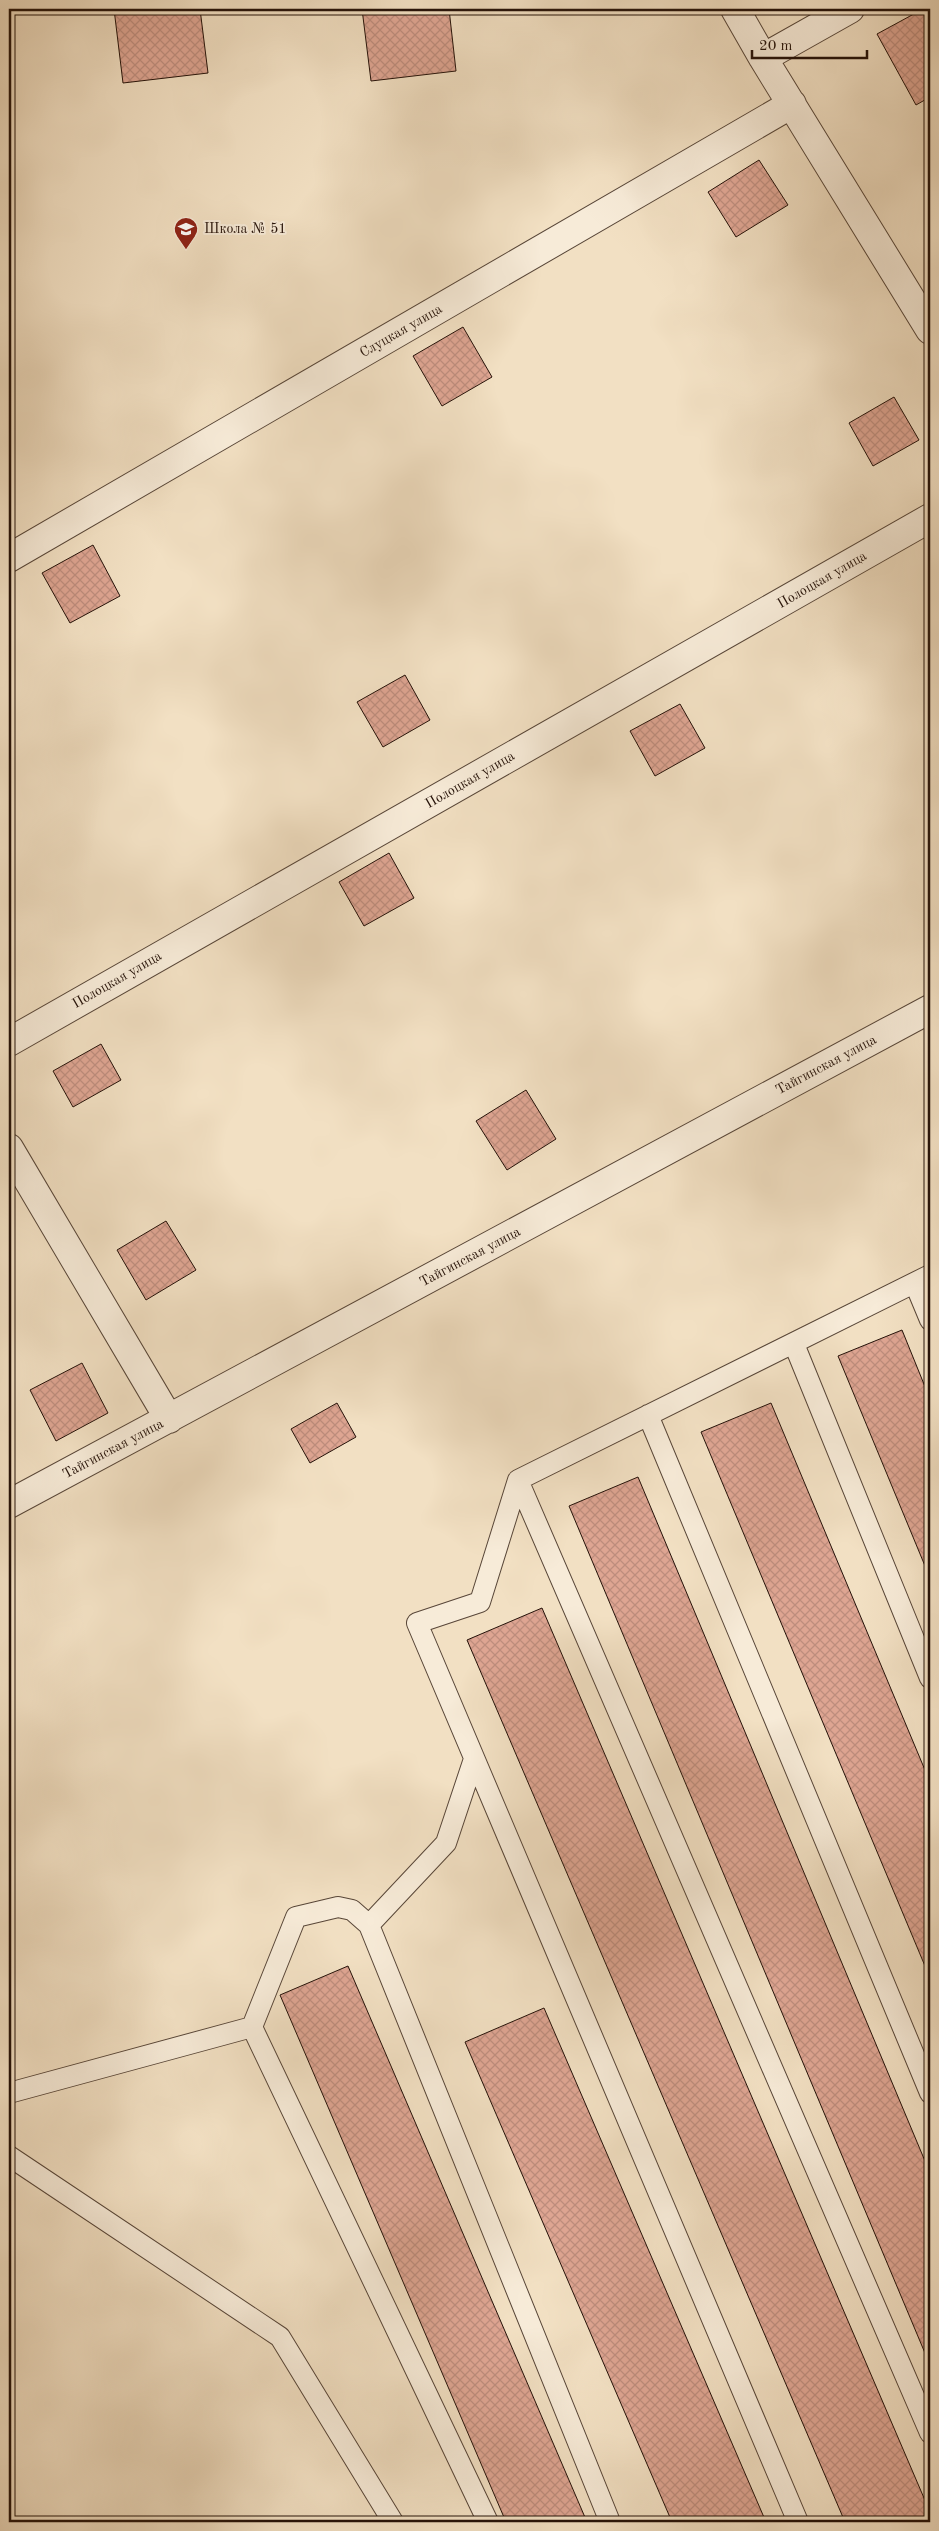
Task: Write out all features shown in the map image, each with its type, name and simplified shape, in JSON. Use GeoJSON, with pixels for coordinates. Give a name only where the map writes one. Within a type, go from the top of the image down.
{"type":"FeatureCollection","features":[{"type":"Feature","properties":{"kind":"street"},"geometry":{"type":"LineString","coordinates":[[735,9],[763,58],[930,330]]}},
{"type":"Feature","properties":{"kind":"street"},"geometry":{"type":"LineString","coordinates":[[763,58],[850,9]]}},
{"type":"Feature","properties":{"kind":"street","name":"Слуцкая улица"},"geometry":{"type":"LineString","coordinates":[[9,558],[792,104]]}},
{"type":"Feature","properties":{"kind":"street","name":"Полоцкая улица"},"geometry":{"type":"LineString","coordinates":[[9,1042],[930,518]]}},
{"type":"Feature","properties":{"kind":"street","name":"Тайгинская улица"},"geometry":{"type":"LineString","coordinates":[[9,1504],[930,1010]]}},
{"type":"Feature","properties":{"kind":"street"},"geometry":{"type":"LineString","coordinates":[[9,1148],[169,1418]]}},
{"type":"Feature","properties":{"kind":"lane"},"geometry":{"type":"LineString","coordinates":[[798,2522],[417,1624],[480,1602],[518,1480],[923,1280],[930,1320]]}},
{"type":"Feature","properties":{"kind":"lane"},"geometry":{"type":"LineString","coordinates":[[794,1344],[930,1678]]}},
{"type":"Feature","properties":{"kind":"lane"},"geometry":{"type":"LineString","coordinates":[[648,1415],[930,2093]]}},
{"type":"Feature","properties":{"kind":"lane"},"geometry":{"type":"LineString","coordinates":[[518,1480],[930,2433]]}},
{"type":"Feature","properties":{"kind":"lane"},"geometry":{"type":"LineString","coordinates":[[369,1925],[446,1843],[474,1759]]}},
{"type":"Feature","properties":{"kind":"lane"},"geometry":{"type":"LineString","coordinates":[[488,2522],[252,2027],[296,1917],[338,1907],[352,1910],[369,1925],[610,2522]]}},
{"type":"Feature","properties":{"kind":"lane"},"geometry":{"type":"LineString","coordinates":[[9,2093],[252,2027]]}},
{"type":"Feature","properties":{"kind":"lane"},"geometry":{"type":"LineString","coordinates":[[9,2156],[280,2337],[393,2522]]}},
{"type":"Feature","properties":{"kind":"building"},"geometry":{"type":"Polygon","coordinates":[[[114,9],[200,9],[208,73],[123,83],[114,9]]]}},
{"type":"Feature","properties":{"kind":"building"},"geometry":{"type":"Polygon","coordinates":[[[362,9],[449,9],[456,71],[371,81],[362,9]]]}},
{"type":"Feature","properties":{"kind":"building"},"geometry":{"type":"Polygon","coordinates":[[[923,9],[930,9],[930,97],[916,105],[877,34],[923,9]]]}},
{"type":"Feature","properties":{"kind":"building"},"geometry":{"type":"Polygon","coordinates":[[[759,160],[788,205],[736,237],[708,192],[759,160]]]}},
{"type":"Feature","properties":{"kind":"building"},"geometry":{"type":"Polygon","coordinates":[[[463,327],[492,377],[442,406],[413,356],[463,327]]]}},
{"type":"Feature","properties":{"kind":"building"},"geometry":{"type":"Polygon","coordinates":[[[894,397],[919,440],[873,466],[849,423],[894,397]]]}},
{"type":"Feature","properties":{"kind":"building"},"geometry":{"type":"Polygon","coordinates":[[[93,545],[120,596],[70,623],[42,573],[93,545]]]}},
{"type":"Feature","properties":{"kind":"building"},"geometry":{"type":"Polygon","coordinates":[[[405,675],[430,720],[383,747],[357,702],[405,675]]]}},
{"type":"Feature","properties":{"kind":"building"},"geometry":{"type":"Polygon","coordinates":[[[680,704],[705,748],[655,776],[630,731],[680,704]]]}},
{"type":"Feature","properties":{"kind":"building"},"geometry":{"type":"Polygon","coordinates":[[[389,853],[414,898],[364,926],[339,882],[389,853]]]}},
{"type":"Feature","properties":{"kind":"building"},"geometry":{"type":"Polygon","coordinates":[[[101,1044],[121,1080],[73,1107],[53,1071],[101,1044]]]}},
{"type":"Feature","properties":{"kind":"building"},"geometry":{"type":"Polygon","coordinates":[[[526,1090],[556,1139],[507,1170],[476,1121],[526,1090]]]}},
{"type":"Feature","properties":{"kind":"building"},"geometry":{"type":"Polygon","coordinates":[[[166,1221],[196,1270],[146,1300],[117,1250],[166,1221]]]}},
{"type":"Feature","properties":{"kind":"building"},"geometry":{"type":"Polygon","coordinates":[[[902,1330],[930,1399],[930,1578],[838,1356],[902,1330]]]}},
{"type":"Feature","properties":{"kind":"building"},"geometry":{"type":"Polygon","coordinates":[[[82,1363],[108,1413],[56,1441],[30,1390],[82,1363]]]}},
{"type":"Feature","properties":{"kind":"building"},"geometry":{"type":"Polygon","coordinates":[[[337,1403],[356,1437],[310,1463],[291,1429],[337,1403]]]}},
{"type":"Feature","properties":{"kind":"building"},"geometry":{"type":"Polygon","coordinates":[[[771,1403],[930,1782],[930,1978],[701,1432],[771,1403]]]}},
{"type":"Feature","properties":{"kind":"building"},"geometry":{"type":"Polygon","coordinates":[[[638,1477],[930,2173],[930,2365],[569,1506],[638,1477]]]}},
{"type":"Feature","properties":{"kind":"building"},"geometry":{"type":"Polygon","coordinates":[[[542,1608],[930,2512],[930,2522],[845,2522],[467,1640],[542,1608]]]}},
{"type":"Feature","properties":{"kind":"building"},"geometry":{"type":"Polygon","coordinates":[[[348,1966],[587,2522],[506,2522],[280,1995],[348,1966]]]}},
{"type":"Feature","properties":{"kind":"building"},"geometry":{"type":"Polygon","coordinates":[[[544,2008],[766,2522],[672,2522],[465,2042],[544,2008]]]}},
{"type":"Feature","properties":{"kind":"place","name":"Школа № 51"},"geometry":{"type":"Point","coordinates":[186,250]}}]}
